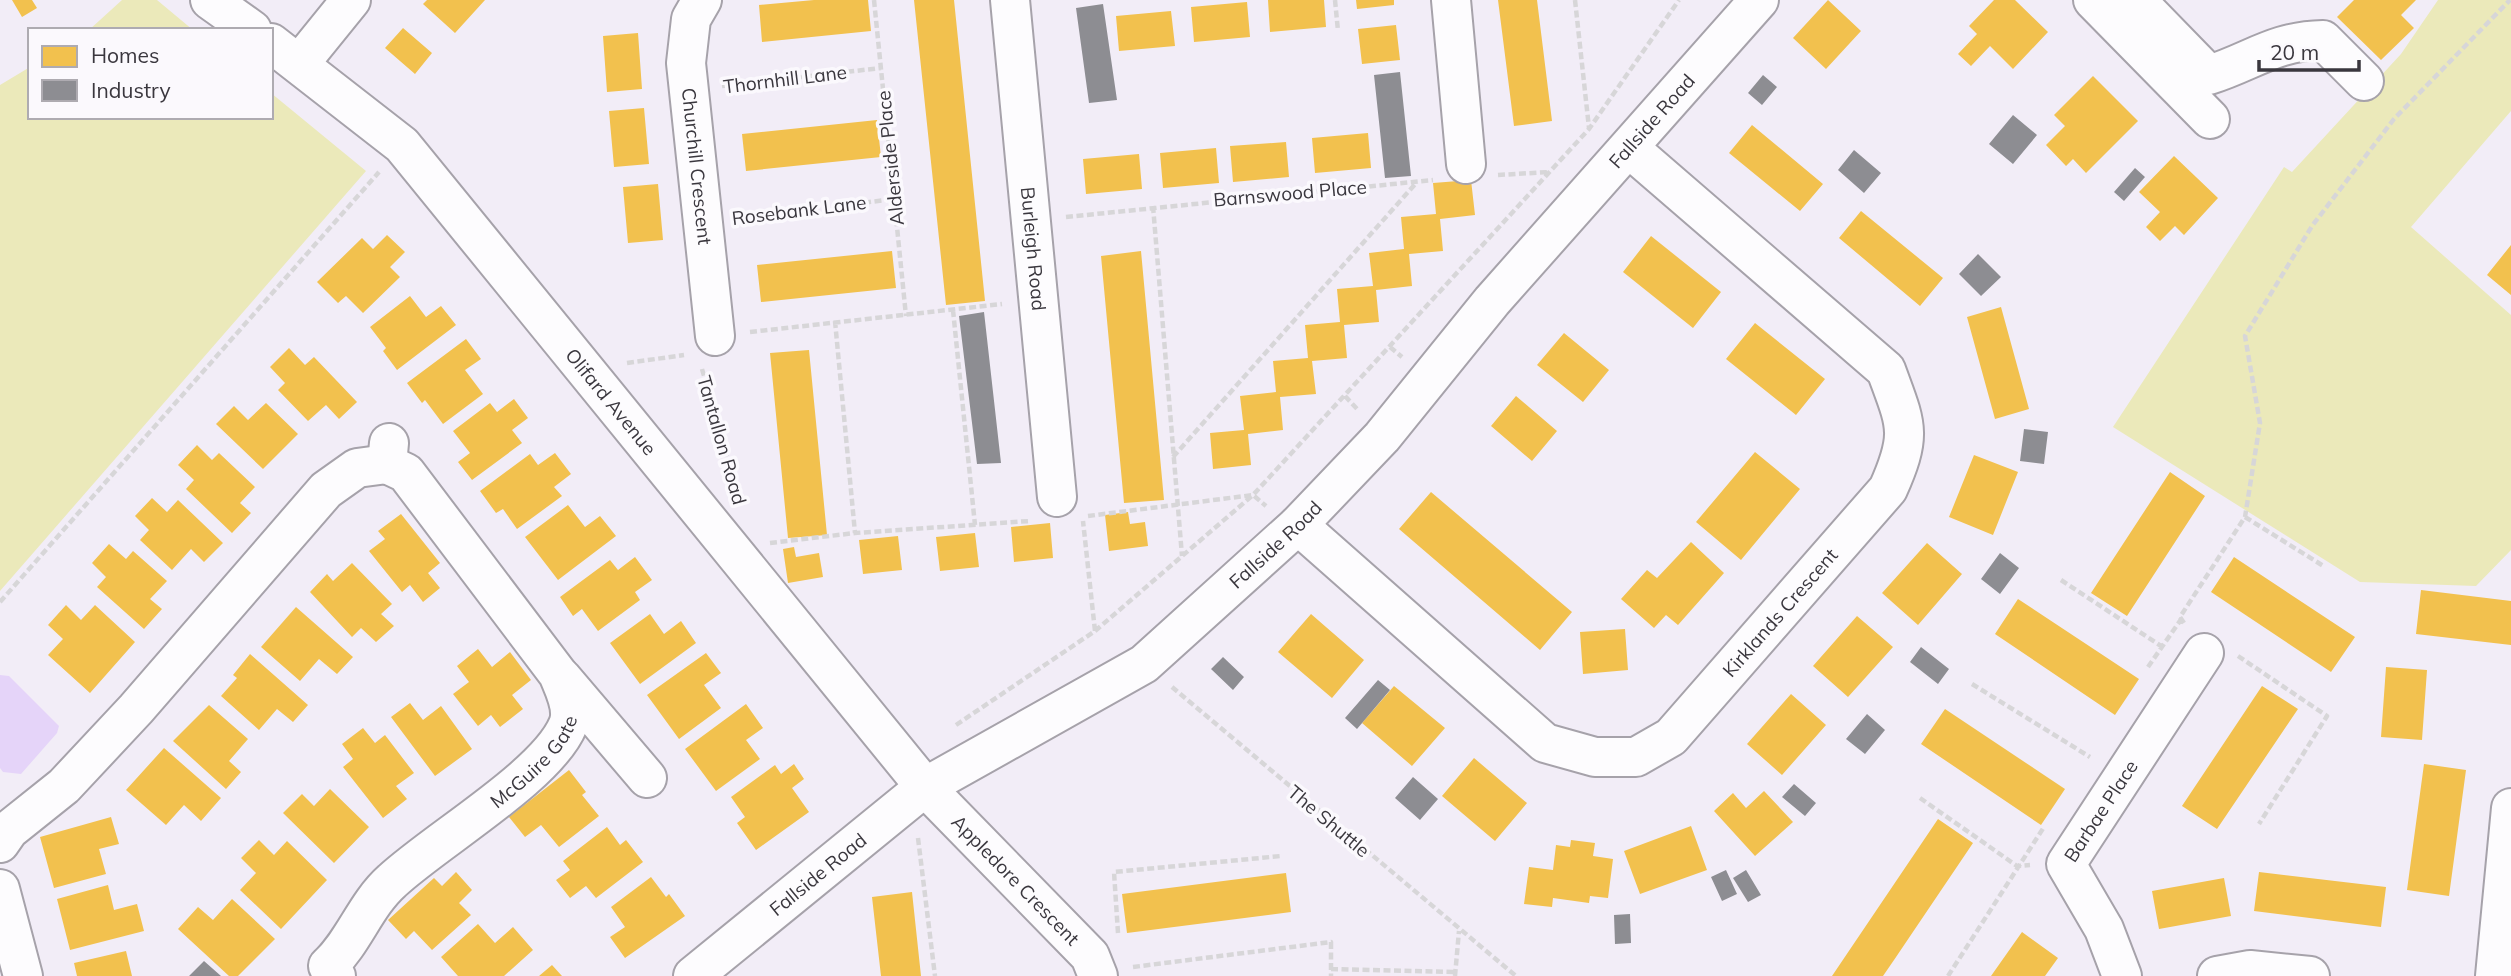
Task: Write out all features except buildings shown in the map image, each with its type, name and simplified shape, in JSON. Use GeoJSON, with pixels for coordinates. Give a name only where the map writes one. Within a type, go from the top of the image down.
{"type":"FeatureCollection","features":[{"type":"Feature","properties":{"kind":"street"},"geometry":{"type":"LineString","coordinates":[[210,0],[250,28]]}},
{"type":"Feature","properties":{"kind":"street"},"geometry":{"type":"LineString","coordinates":[[286,53],[351,0]]}},
{"type":"Feature","properties":{"kind":"street","name":"Churchill Crescent"},"geometry":{"type":"LineString","coordinates":[[702,0],[691,19],[686,64],[703,222],[707,345]]}},
{"type":"Feature","properties":{"kind":"street","name":"Burleigh Road"},"geometry":{"type":"LineString","coordinates":[[1010,0],[1038,300],[1062,513]]}},
{"type":"Feature","properties":{"kind":"street"},"geometry":{"type":"LineString","coordinates":[[1451,0],[1468,173]]}},
{"type":"Feature","properties":{"kind":"street","name":"Fallside Road"},"geometry":{"type":"LineString","coordinates":[[694,976],[925,787],[1144,664],[1298,525],[1382,437],[1492,302],[1759,0]]}},
{"type":"Feature","properties":{"kind":"street"},"geometry":{"type":"LineString","coordinates":[[2093,0],[2210,119]]}},
{"type":"Feature","properties":{"kind":"street"},"geometry":{"type":"LineString","coordinates":[[2136,0],[2209,75],[2240,65],[2260,52],[2294,41],[2323,40],[2364,81]]}},
{"type":"Feature","properties":{"kind":"street","name":"Olifard Avenue"},"geometry":{"type":"LineString","coordinates":[[286,53],[402,145],[925,787]]}},
{"type":"Feature","properties":{"kind":"street","name":"Kirklands Crescent"},"geometry":{"type":"LineString","coordinates":[[1298,525],[1545,743],[1595,757],[1636,757],[1671,737],[1888,489],[1905,453],[1904,419],[1886,370],[1629,148]]}},
{"type":"Feature","properties":{"kind":"street","name":"McGuire Gate"},"geometry":{"type":"LineString","coordinates":[[0,843],[9,830],[64,786],[136,709],[326,490],[357,468],[388,454],[407,473],[558,674],[569,700],[569,723],[549,756],[391,881],[366,908],[327,973]]}},
{"type":"Feature","properties":{"kind":"street","name":"Barbae Place"},"geometry":{"type":"LineString","coordinates":[[2122,976],[2104,929],[2066,864],[2211,644]]}},
{"type":"Feature","properties":{"kind":"street"},"geometry":{"type":"LineString","coordinates":[[558,674],[647,778]]}},
{"type":"Feature","properties":{"kind":"street","name":"Appledore Crescent"},"geometry":{"type":"LineString","coordinates":[[925,787],[1105,972]]}},
{"type":"Feature","properties":{"kind":"street"},"geometry":{"type":"LineString","coordinates":[[2495,976],[2511,808]]}},
{"type":"Feature","properties":{"kind":"street"},"geometry":{"type":"LineString","coordinates":[[0,889],[23,976]]}},
{"type":"Feature","properties":{"kind":"street"},"geometry":{"type":"LineString","coordinates":[[2217,976],[2250,970],[2310,976]]}},
{"type":"Feature","properties":{"kind":"path","name":"Alderside Place"},"geometry":{"type":"LineString","coordinates":[[874,0],[906,316]]}},
{"type":"Feature","properties":{"kind":"path"},"geometry":{"type":"LineString","coordinates":[[1335,0],[1338,31]]}},
{"type":"Feature","properties":{"kind":"path"},"geometry":{"type":"LineString","coordinates":[[1575,0],[1590,129]]}},
{"type":"Feature","properties":{"kind":"path"},"geometry":{"type":"LineString","coordinates":[[948,730],[1095,631],[1253,495],[1590,129],[1679,0]]}},
{"type":"Feature","properties":{"kind":"path"},"geometry":{"type":"LineString","coordinates":[[2180,617],[2245,517],[2260,423],[2245,336],[2312,226],[2394,119],[2510,0]]}},
{"type":"Feature","properties":{"kind":"path","name":"Thornhill Lane"},"geometry":{"type":"LineString","coordinates":[[688,90],[881,68]]}},
{"type":"Feature","properties":{"kind":"path"},"geometry":{"type":"LineString","coordinates":[[0,603],[402,145]]}},
{"type":"Feature","properties":{"kind":"path","name":"Barnswood Place"},"geometry":{"type":"LineString","coordinates":[[1030,221],[1153,206],[1418,181],[1468,173],[1550,172]]}},
{"type":"Feature","properties":{"kind":"path"},"geometry":{"type":"LineString","coordinates":[[1174,457],[1418,181]]}},
{"type":"Feature","properties":{"kind":"path","name":"Rosebank Lane"},"geometry":{"type":"LineString","coordinates":[[703,222],[894,199]]}},
{"type":"Feature","properties":{"kind":"path"},"geometry":{"type":"LineString","coordinates":[[1153,206],[1182,556]]}},
{"type":"Feature","properties":{"kind":"path"},"geometry":{"type":"LineString","coordinates":[[584,369],[835,321],[906,316],[1038,300]]}},
{"type":"Feature","properties":{"kind":"path"},"geometry":{"type":"LineString","coordinates":[[953,310],[975,524]]}},
{"type":"Feature","properties":{"kind":"path"},"geometry":{"type":"LineString","coordinates":[[835,321],[855,533]]}},
{"type":"Feature","properties":{"kind":"path","name":"Tantallon Road"},"geometry":{"type":"LineString","coordinates":[[707,345],[741,507]]}},
{"type":"Feature","properties":{"kind":"path"},"geometry":{"type":"LineString","coordinates":[[737,555],[752,545],[855,533],[975,524],[1062,513],[1177,506],[1253,495]]}},
{"type":"Feature","properties":{"kind":"path"},"geometry":{"type":"LineString","coordinates":[[1062,513],[1095,631]]}},
{"type":"Feature","properties":{"kind":"path"},"geometry":{"type":"LineString","coordinates":[[2245,517],[2325,568]]}},
{"type":"Feature","properties":{"kind":"path"},"geometry":{"type":"LineString","coordinates":[[2061,580],[2161,646]]}},
{"type":"Feature","properties":{"kind":"path"},"geometry":{"type":"LineString","coordinates":[[2180,617],[2211,644],[2327,716],[2259,824]]}},
{"type":"Feature","properties":{"kind":"path"},"geometry":{"type":"LineString","coordinates":[[2180,617],[2211,644]]}},
{"type":"Feature","properties":{"kind":"path","name":"The Shuttle"},"geometry":{"type":"LineString","coordinates":[[1144,664],[1516,976]]}},
{"type":"Feature","properties":{"kind":"path"},"geometry":{"type":"LineString","coordinates":[[1972,684],[2090,757]]}},
{"type":"Feature","properties":{"kind":"path"},"geometry":{"type":"LineString","coordinates":[[925,787],[918,843],[934,976]]}},
{"type":"Feature","properties":{"kind":"path"},"geometry":{"type":"LineString","coordinates":[[1920,798],[2017,866]]}},
{"type":"Feature","properties":{"kind":"path"},"geometry":{"type":"LineString","coordinates":[[1281,856],[1114,872],[1105,972],[1331,943],[1331,973],[1455,974],[1459,930]]}},
{"type":"Feature","properties":{"kind":"shaded area"},"geometry":{"type":"Polygon","coordinates":[[[122,0],[157,0],[191,28],[91,28],[122,0]]]}},
{"type":"Feature","properties":{"kind":"shaded area"},"geometry":{"type":"Polygon","coordinates":[[[2438,0],[2511,0],[2511,111],[2411,227],[2511,315],[2511,550],[2476,586],[2360,582],[2113,427],[2284,167],[2292,172],[2401,54],[2438,0]]]}},
{"type":"Feature","properties":{"kind":"shaded area"},"geometry":{"type":"Polygon","coordinates":[[[28,68],[28,119],[273,119],[273,95],[366,171],[0,591],[0,85],[28,68]]]}},
{"type":"Feature","properties":{"kind":"shaded area"},"geometry":{"type":"Polygon","coordinates":[[[0,675],[9,676],[59,726],[57,733],[21,774],[3,772],[0,768],[0,675]]]}}]}
